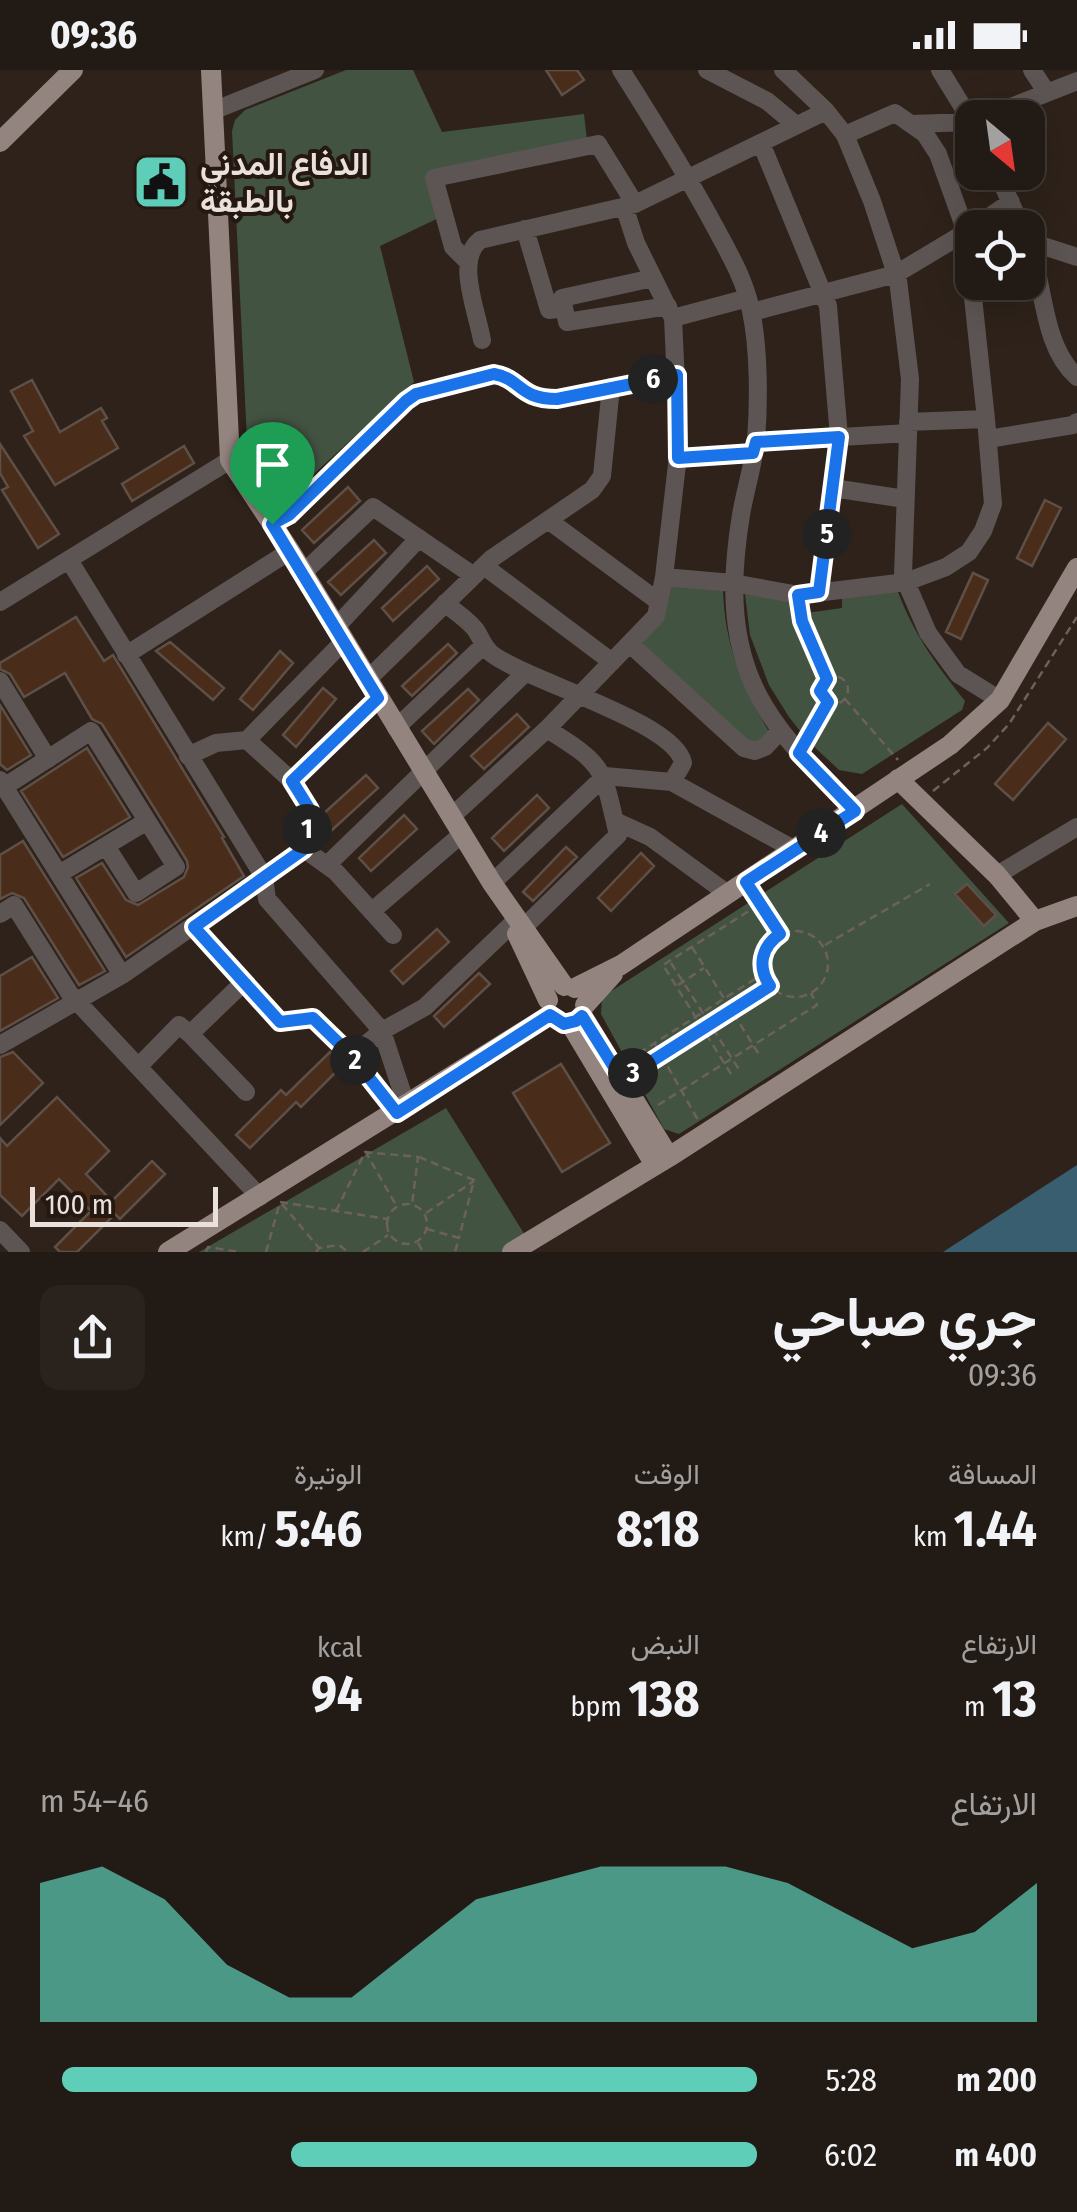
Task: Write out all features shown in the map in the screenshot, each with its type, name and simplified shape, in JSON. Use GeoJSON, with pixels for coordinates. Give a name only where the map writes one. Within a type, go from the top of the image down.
{"type":"FeatureCollection","features":[{"type":"Feature","properties":{"kind":"main road"},"geometry":{"type":"LineString","coordinates":[[3,131],[73,70]]}},
{"type":"Feature","properties":{"kind":"main road"},"geometry":{"type":"LineString","coordinates":[[214,70],[230,460],[290,551],[662,1161]]}},
{"type":"Feature","properties":{"kind":"main road"},"geometry":{"type":"LineString","coordinates":[[168,1252],[270,1200],[402,1110],[568,1005],[950,745],[1000,700],[1077,568]]}},
{"type":"Feature","properties":{"kind":"main road"},"geometry":{"type":"LineString","coordinates":[[904,776],[1036,921]]}},
{"type":"Feature","properties":{"kind":"main road"},"geometry":{"type":"LineString","coordinates":[[512,1252],[662,1161],[1036,921],[1077,906]]}},
{"type":"Feature","properties":{"kind":"main road"},"geometry":{"type":"LineString","coordinates":[[568,1005],[618,1074],[662,1161]]}},
{"type":"Feature","properties":{"kind":"street"},"geometry":{"type":"LineString","coordinates":[[214,110],[315,70]]}},
{"type":"Feature","properties":{"kind":"street"},"geometry":{"type":"LineString","coordinates":[[622,70],[689,178],[742,276],[750,305],[756,343],[754,447],[733,584],[736,634],[747,670],[781,730],[855,811]]}},
{"type":"Feature","properties":{"kind":"street"},"geometry":{"type":"LineString","coordinates":[[707,70],[766,101],[796,125]]}},
{"type":"Feature","properties":{"kind":"street"},"geometry":{"type":"LineString","coordinates":[[783,70],[826,111],[844,136],[872,201],[896,274],[910,379],[906,582],[928,633],[958,674],[1000,700]]}},
{"type":"Feature","properties":{"kind":"street"},"geometry":{"type":"LineString","coordinates":[[940,70],[958,100]]}},
{"type":"Feature","properties":{"kind":"street"},"geometry":{"type":"LineString","coordinates":[[1032,70],[1047,92]]}},
{"type":"Feature","properties":{"kind":"street"},"geometry":{"type":"LineString","coordinates":[[1028,100],[1077,82]]}},
{"type":"Feature","properties":{"kind":"street"},"geometry":{"type":"LineString","coordinates":[[482,340],[467,261],[470,248],[480,240],[630,205],[826,111]]}},
{"type":"Feature","properties":{"kind":"street"},"geometry":{"type":"LineString","coordinates":[[844,136],[896,113],[924,134],[938,154],[963,210]]}},
{"type":"Feature","properties":{"kind":"street"},"geometry":{"type":"LineString","coordinates":[[911,124],[955,123]]}},
{"type":"Feature","properties":{"kind":"street"},"geometry":{"type":"LineString","coordinates":[[761,143],[824,295],[839,437],[819,592]]}},
{"type":"Feature","properties":{"kind":"street"},"geometry":{"type":"LineString","coordinates":[[372,912],[656,616],[664,577],[678,458],[671,312],[636,243],[630,205],[598,144],[434,178],[454,247],[467,261]]}},
{"type":"Feature","properties":{"kind":"street"},"geometry":{"type":"LineString","coordinates":[[1005,190],[1014,210]]}},
{"type":"Feature","properties":{"kind":"street"},"geometry":{"type":"LineString","coordinates":[[999,210],[1011,202]]}},
{"type":"Feature","properties":{"kind":"street"},"geometry":{"type":"LineString","coordinates":[[525,229],[549,310],[564,308]]}},
{"type":"Feature","properties":{"kind":"street"},"geometry":{"type":"LineString","coordinates":[[653,278],[562,298],[567,322],[824,295],[896,274],[955,239]]}},
{"type":"Feature","properties":{"kind":"street"},"geometry":{"type":"LineString","coordinates":[[1045,247],[1077,257]]}},
{"type":"Feature","properties":{"kind":"street"},"geometry":{"type":"LineString","coordinates":[[664,577],[798,595],[906,582],[946,567],[969,552],[984,531],[993,504],[977,300]]}},
{"type":"Feature","properties":{"kind":"street"},"geometry":{"type":"LineString","coordinates":[[1044,300],[1051,335],[1077,378]]}},
{"type":"Feature","properties":{"kind":"street"},"geometry":{"type":"LineString","coordinates":[[272,524],[289,515],[344,458],[416,394],[494,374],[505,376],[524,393],[539,399],[557,399],[677,375]]}},
{"type":"Feature","properties":{"kind":"street"},"geometry":{"type":"LineString","coordinates":[[292,781],[445,604],[479,571],[592,490],[602,476],[610,386]]}},
{"type":"Feature","properties":{"kind":"street"},"geometry":{"type":"LineString","coordinates":[[678,458],[986,420]]}},
{"type":"Feature","properties":{"kind":"street"},"geometry":{"type":"LineString","coordinates":[[988,439],[1073,426],[1077,422]]}},
{"type":"Feature","properties":{"kind":"street"},"geometry":{"type":"LineString","coordinates":[[0,602],[230,460]]}},
{"type":"Feature","properties":{"kind":"street"},"geometry":{"type":"LineString","coordinates":[[833,488],[905,499]]}},
{"type":"Feature","properties":{"kind":"street"},"geometry":{"type":"LineString","coordinates":[[303,573],[372,506],[479,571],[612,662]]}},
{"type":"Feature","properties":{"kind":"street"},"geometry":{"type":"LineString","coordinates":[[548,520],[658,602]]}},
{"type":"Feature","properties":{"kind":"street"},"geometry":{"type":"LineString","coordinates":[[188,756],[216,743],[247,740],[419,538]]}},
{"type":"Feature","properties":{"kind":"street"},"geometry":{"type":"LineString","coordinates":[[126,655],[290,551]]}},
{"type":"Feature","properties":{"kind":"street"},"geometry":{"type":"LineString","coordinates":[[69,560],[264,878],[267,899],[382,1031],[402,1110]]}},
{"type":"Feature","properties":{"kind":"street"},"geometry":{"type":"LineString","coordinates":[[445,604],[475,628],[491,654],[581,694],[673,744],[683,763],[672,782]]}},
{"type":"Feature","properties":{"kind":"street"},"geometry":{"type":"LineString","coordinates":[[630,644],[744,748],[755,752],[781,730]]}},
{"type":"Feature","properties":{"kind":"street"},"geometry":{"type":"LineString","coordinates":[[396,728],[484,645]]}},
{"type":"Feature","properties":{"kind":"street"},"geometry":{"type":"LineString","coordinates":[[327,865],[526,672]]}},
{"type":"Feature","properties":{"kind":"street"},"geometry":{"type":"LineString","coordinates":[[0,681],[48,759]]}},
{"type":"Feature","properties":{"kind":"street"},"geometry":{"type":"LineString","coordinates":[[352,1056],[382,1031],[425,1007],[618,834],[605,776],[586,754],[547,729]]}},
{"type":"Feature","properties":{"kind":"street"},"geometry":{"type":"LineString","coordinates":[[106,846],[136,893],[176,867],[92,731],[4,794],[122,975]]}},
{"type":"Feature","properties":{"kind":"street"},"geometry":{"type":"LineString","coordinates":[[0,1045],[122,975],[304,849],[310,810],[292,781],[247,740]]}},
{"type":"Feature","properties":{"kind":"street"},"geometry":{"type":"LineString","coordinates":[[492,882],[605,776],[672,782],[795,850]]}},
{"type":"Feature","properties":{"kind":"street"},"geometry":{"type":"LineString","coordinates":[[59,874],[148,821]]}},
{"type":"Feature","properties":{"kind":"street"},"geometry":{"type":"LineString","coordinates":[[615,821],[737,888]]}},
{"type":"Feature","properties":{"kind":"street"},"geometry":{"type":"LineString","coordinates":[[997,875],[1077,827]]}},
{"type":"Feature","properties":{"kind":"street"},"geometry":{"type":"LineString","coordinates":[[304,849],[327,865],[393,935]]}},
{"type":"Feature","properties":{"kind":"street"},"geometry":{"type":"LineString","coordinates":[[0,914],[14,905],[70,994],[270,1200]]}},
{"type":"Feature","properties":{"kind":"street"},"geometry":{"type":"LineString","coordinates":[[194,927],[280,1022],[313,1018],[402,1110]]}},
{"type":"Feature","properties":{"kind":"street"},"geometry":{"type":"LineString","coordinates":[[190,1034],[244,982]]}},
{"type":"Feature","properties":{"kind":"street"},"geometry":{"type":"LineString","coordinates":[[138,1066],[179,1026],[246,1092]]}},
{"type":"Feature","properties":{"kind":"street"},"geometry":{"type":"LineString","coordinates":[[0,1230],[21,1252]]}},
{"type":"Feature","properties":{"kind":"path"},"geometry":{"type":"LineString","coordinates":[[798,595],[802,621],[827,679]]}},
{"type":"Feature","properties":{"kind":"path"},"geometry":{"type":"LineString","coordinates":[[835,676],[846,683],[845,699],[837,704],[828,702],[820,691],[827,679],[835,676]]}},
{"type":"Feature","properties":{"kind":"path"},"geometry":{"type":"LineString","coordinates":[[845,699],[904,776]]}},
{"type":"Feature","properties":{"kind":"path"},"geometry":{"type":"LineString","coordinates":[[799,753],[828,702]]}},
{"type":"Feature","properties":{"kind":"path"},"geometry":{"type":"LineString","coordinates":[[823,946],[930,884]]}},
{"type":"Feature","properties":{"kind":"path"},"geometry":{"type":"LineString","coordinates":[[737,888],[760,904],[780,934]]}},
{"type":"Feature","properties":{"kind":"path"},"geometry":{"type":"LineString","coordinates":[[731,1074],[663,965],[760,904]]}},
{"type":"Feature","properties":{"kind":"path"},"geometry":{"type":"LineString","coordinates":[[780,934],[812,934],[823,946],[829,961],[828,972],[824,982],[811,993],[795,998],[770,986],[763,974],[762,960],[765,949],[780,934]]}},
{"type":"Feature","properties":{"kind":"path"},"geometry":{"type":"LineString","coordinates":[[692,946],[760,1056]]}},
{"type":"Feature","properties":{"kind":"path"},"geometry":{"type":"LineString","coordinates":[[670,960],[740,1071]]}},
{"type":"Feature","properties":{"kind":"path"},"geometry":{"type":"LineString","coordinates":[[676,986],[705,968]]}},
{"type":"Feature","properties":{"kind":"path"},"geometry":{"type":"LineString","coordinates":[[618,1074],[654,1043],[763,974]]}},
{"type":"Feature","properties":{"kind":"path"},"geometry":{"type":"LineString","coordinates":[[618,1074],[661,1055],[770,986]]}},
{"type":"Feature","properties":{"kind":"path"},"geometry":{"type":"LineString","coordinates":[[652,1109],[817,1005],[811,993]]}},
{"type":"Feature","properties":{"kind":"path"},"geometry":{"type":"LineString","coordinates":[[654,1043],[698,1122]]}},
{"type":"Feature","properties":{"kind":"path"},"geometry":{"type":"LineString","coordinates":[[336,1211],[365,1152]]}},
{"type":"Feature","properties":{"kind":"path"},"geometry":{"type":"LineString","coordinates":[[365,1152],[418,1157],[474,1180]]}},
{"type":"Feature","properties":{"kind":"path"},"geometry":{"type":"LineString","coordinates":[[365,1152],[397,1206]]}},
{"type":"Feature","properties":{"kind":"path"},"geometry":{"type":"LineString","coordinates":[[412,1204],[418,1157]]}},
{"type":"Feature","properties":{"kind":"path"},"geometry":{"type":"LineString","coordinates":[[425,1214],[474,1180]]}},
{"type":"Feature","properties":{"kind":"path"},"geometry":{"type":"LineString","coordinates":[[455,1252],[474,1180]]}},
{"type":"Feature","properties":{"kind":"path"},"geometry":{"type":"LineString","coordinates":[[270,1200],[387,1219]]}},
{"type":"Feature","properties":{"kind":"path"},"geometry":{"type":"LineString","coordinates":[[270,1200],[318,1250],[339,1246],[348,1252]]}},
{"type":"Feature","properties":{"kind":"path"},"geometry":{"type":"LineString","coordinates":[[266,1252],[270,1200]]}},
{"type":"Feature","properties":{"kind":"path"},"geometry":{"type":"LineString","coordinates":[[412,1204],[425,1214],[427,1229],[418,1242],[402,1244],[389,1234],[387,1219],[397,1206],[412,1204]]}},
{"type":"Feature","properties":{"kind":"path"},"geometry":{"type":"LineString","coordinates":[[427,1229],[459,1238]]}},
{"type":"Feature","properties":{"kind":"path"},"geometry":{"type":"LineString","coordinates":[[363,1252],[389,1234]]}},
{"type":"Feature","properties":{"kind":"path"},"geometry":{"type":"LineString","coordinates":[[418,1242],[423,1252]]}},
{"type":"Feature","properties":{"kind":"path"},"geometry":{"type":"LineString","coordinates":[[399,1252],[402,1244]]}},
{"type":"Feature","properties":{"kind":"path"},"geometry":{"type":"LineString","coordinates":[[206,1252],[208,1247],[240,1252]]}},
{"type":"Feature","properties":{"kind":"green space"},"geometry":{"type":"Polygon","coordinates":[[[346,70],[413,70],[442,132],[584,114],[587,140],[440,175],[449,213],[380,246],[414,382],[278,507],[251,465],[247,441],[232,131],[235,120],[245,110],[346,70]]]}},
{"type":"Feature","properties":{"kind":"green space"},"geometry":{"type":"Polygon","coordinates":[[[895,584],[925,646],[965,701],[962,710],[862,774],[839,770],[808,741],[769,685],[750,635],[745,594],[803,600],[806,613],[842,608],[842,594],[895,584]]]}},
{"type":"Feature","properties":{"kind":"green space"},"geometry":{"type":"Polygon","coordinates":[[[666,585],[723,591],[727,630],[737,665],[770,733],[754,749],[643,652],[642,641],[666,585]]]}},
{"type":"Feature","properties":{"kind":"green space"},"geometry":{"type":"Polygon","coordinates":[[[902,804],[1009,923],[679,1134],[664,1129],[601,1014],[602,997],[902,804]]]}},
{"type":"Feature","properties":{"kind":"green space"},"geometry":{"type":"Polygon","coordinates":[[[446,1108],[528,1240],[507,1252],[199,1252],[446,1108]]]}},
{"type":"Feature","properties":{"kind":"water"},"geometry":{"type":"Polygon","coordinates":[[[1077,1165],[1077,1252],[943,1252],[1077,1165]]]}},
{"type":"Feature","properties":{"kind":"building"},"geometry":{"type":"Polygon","coordinates":[[[546,70],[577,70],[584,80],[562,95],[546,70]]]}},
{"type":"Feature","properties":{"kind":"building"},"geometry":{"type":"Polygon","coordinates":[[[32,380],[60,432],[101,408],[107,418],[102,421],[118,448],[55,485],[24,436],[33,431],[11,391],[32,380]]]}},
{"type":"Feature","properties":{"kind":"building"},"geometry":{"type":"Polygon","coordinates":[[[0,444],[59,534],[38,548],[2,490],[8,487],[0,473],[0,444]]]}},
{"type":"Feature","properties":{"kind":"building"},"geometry":{"type":"Polygon","coordinates":[[[184,446],[194,463],[132,501],[122,484],[184,446]]]}},
{"type":"Feature","properties":{"kind":"building"},"geometry":{"type":"Polygon","coordinates":[[[348,487],[360,501],[314,543],[302,530],[348,487]]]}},
{"type":"Feature","properties":{"kind":"building"},"geometry":{"type":"Polygon","coordinates":[[[1045,500],[1061,508],[1032,566],[1017,558],[1045,500]]]}},
{"type":"Feature","properties":{"kind":"building"},"geometry":{"type":"Polygon","coordinates":[[[374,540],[386,553],[341,595],[328,582],[374,540]]]}},
{"type":"Feature","properties":{"kind":"building"},"geometry":{"type":"Polygon","coordinates":[[[427,566],[439,579],[393,621],[382,608],[427,566]]]}},
{"type":"Feature","properties":{"kind":"building"},"geometry":{"type":"Polygon","coordinates":[[[973,573],[988,580],[961,639],[946,632],[973,573]]]}},
{"type":"Feature","properties":{"kind":"building"},"geometry":{"type":"Polygon","coordinates":[[[76,617],[104,661],[113,655],[244,876],[126,957],[76,878],[102,863],[126,900],[138,905],[184,877],[187,861],[102,724],[92,719],[65,673],[24,697],[10,674],[0,669],[0,663],[76,617]]]}},
{"type":"Feature","properties":{"kind":"building"},"geometry":{"type":"Polygon","coordinates":[[[170,642],[224,688],[213,700],[156,651],[170,642]]]}},
{"type":"Feature","properties":{"kind":"building"},"geometry":{"type":"Polygon","coordinates":[[[448,644],[457,653],[412,696],[402,686],[448,644]]]}},
{"type":"Feature","properties":{"kind":"building"},"geometry":{"type":"Polygon","coordinates":[[[280,651],[293,663],[253,710],[240,699],[280,651]]]}},
{"type":"Feature","properties":{"kind":"building"},"geometry":{"type":"Polygon","coordinates":[[[323,688],[336,699],[296,747],[283,735],[323,688]]]}},
{"type":"Feature","properties":{"kind":"building"},"geometry":{"type":"Polygon","coordinates":[[[468,689],[479,700],[434,744],[422,731],[468,689]]]}},
{"type":"Feature","properties":{"kind":"building"},"geometry":{"type":"Polygon","coordinates":[[[0,705],[31,755],[7,770],[0,764],[0,705]]]}},
{"type":"Feature","properties":{"kind":"building"},"geometry":{"type":"Polygon","coordinates":[[[517,714],[529,727],[484,769],[471,756],[517,714]]]}},
{"type":"Feature","properties":{"kind":"building"},"geometry":{"type":"Polygon","coordinates":[[[1048,723],[1066,739],[1013,800],[995,784],[1048,723]]]}},
{"type":"Feature","properties":{"kind":"building"},"geometry":{"type":"Polygon","coordinates":[[[87,748],[130,817],[63,857],[21,791],[87,748]]]}},
{"type":"Feature","properties":{"kind":"building"},"geometry":{"type":"Polygon","coordinates":[[[366,775],[378,788],[332,830],[322,815],[366,775]]]}},
{"type":"Feature","properties":{"kind":"building"},"geometry":{"type":"Polygon","coordinates":[[[537,795],[549,808],[504,851],[492,838],[537,795]]]}},
{"type":"Feature","properties":{"kind":"building"},"geometry":{"type":"Polygon","coordinates":[[[404,815],[417,829],[371,871],[359,858],[404,815]]]}},
{"type":"Feature","properties":{"kind":"building"},"geometry":{"type":"Polygon","coordinates":[[[23,841],[105,971],[79,985],[24,898],[12,893],[0,899],[0,855],[23,841]]]}},
{"type":"Feature","properties":{"kind":"building"},"geometry":{"type":"Polygon","coordinates":[[[566,847],[577,857],[533,901],[523,892],[566,847]]]}},
{"type":"Feature","properties":{"kind":"building"},"geometry":{"type":"Polygon","coordinates":[[[641,853],[654,866],[611,911],[598,898],[641,853]]]}},
{"type":"Feature","properties":{"kind":"building"},"geometry":{"type":"Polygon","coordinates":[[[967,884],[996,915],[984,926],[955,894],[967,884]]]}},
{"type":"Feature","properties":{"kind":"building"},"geometry":{"type":"Polygon","coordinates":[[[437,929],[449,942],[403,984],[391,971],[437,929]]]}},
{"type":"Feature","properties":{"kind":"building"},"geometry":{"type":"Polygon","coordinates":[[[32,957],[58,998],[0,1031],[0,976],[32,957]]]}},
{"type":"Feature","properties":{"kind":"building"},"geometry":{"type":"Polygon","coordinates":[[[479,973],[490,984],[444,1027],[434,1016],[479,973]]]}},
{"type":"Feature","properties":{"kind":"building"},"geometry":{"type":"Polygon","coordinates":[[[13,1052],[43,1083],[0,1125],[0,1057],[13,1052]]]}},
{"type":"Feature","properties":{"kind":"building"},"geometry":{"type":"Polygon","coordinates":[[[330,1052],[343,1065],[301,1107],[296,1102],[250,1148],[236,1135],[281,1090],[286,1095],[330,1052]]]}},
{"type":"Feature","properties":{"kind":"building"},"geometry":{"type":"Polygon","coordinates":[[[561,1064],[610,1143],[562,1172],[513,1093],[561,1064]]]}},
{"type":"Feature","properties":{"kind":"building"},"geometry":{"type":"Polygon","coordinates":[[[57,1097],[109,1151],[86,1174],[112,1201],[152,1161],[165,1174],[120,1219],[115,1214],[77,1252],[60,1252],[55,1247],[91,1211],[59,1179],[22,1216],[0,1195],[0,1138],[7,1146],[57,1097]]]}},
{"type":"Feature","properties":{"kind":"place","name":"الدفاع المدني بالطبقة"},"geometry":{"type":"Point","coordinates":[161,182]}},
{"type":"Feature","properties":{"kind":"route"},"geometry":{"type":"LineString","coordinates":[[494,374],[505,376],[524,393],[539,399],[557,399],[677,375],[678,458],[753,453],[756,442],[839,437],[819,592],[798,595],[802,621],[827,679],[820,691],[828,702],[799,753],[855,811],[746,882],[780,934],[771,940],[762,960],[763,974],[770,986],[622,1080],[582,1016],[564,1024],[550,1015],[397,1113],[352,1056],[313,1018],[280,1022],[194,927],[304,849],[310,810],[292,781],[378,698],[272,524],[289,515],[344,458],[416,394],[494,374]]}}]}
